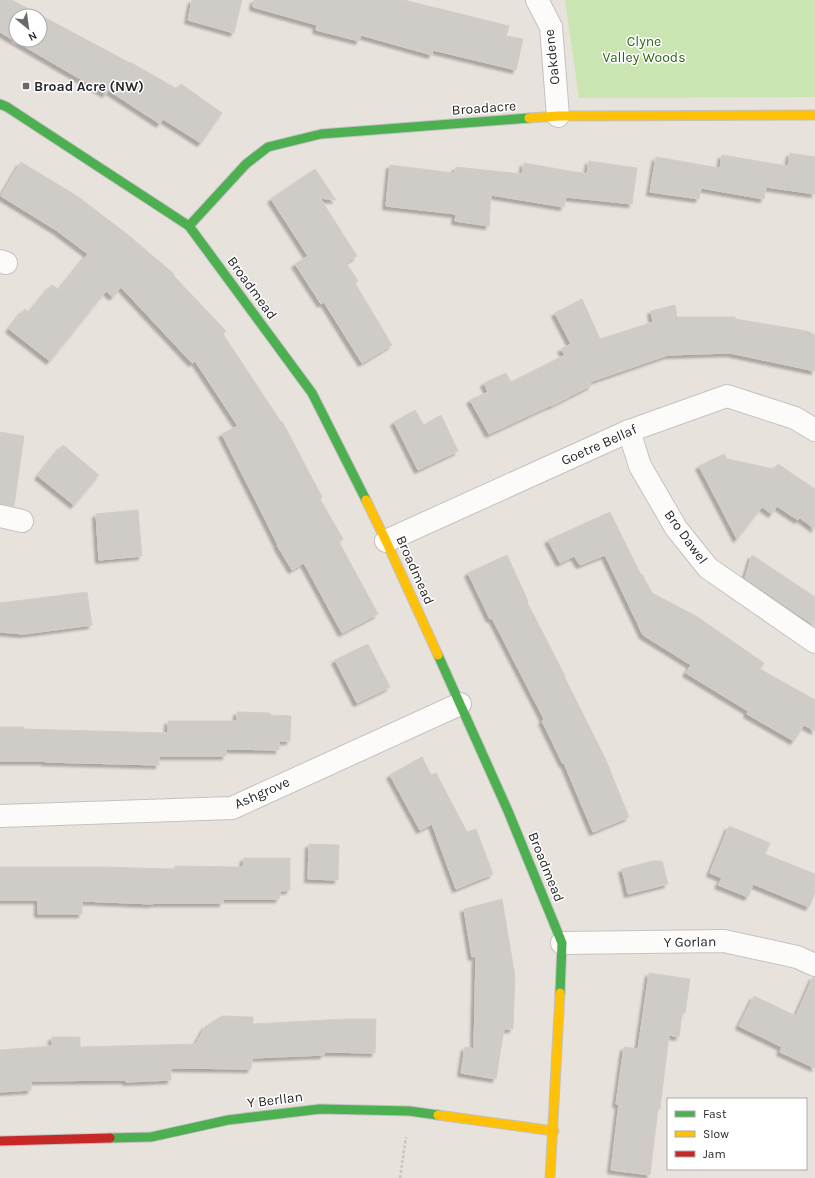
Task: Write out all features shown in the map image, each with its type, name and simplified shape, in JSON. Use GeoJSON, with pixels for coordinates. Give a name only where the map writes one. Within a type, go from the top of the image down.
{"type":"FeatureCollection","features":[{"type":"Feature","properties":{"kind":"street","name":"Oakdene"},"geometry":{"type":"LineString","coordinates":[[537,0],[551,27],[558,116]]}},
{"type":"Feature","properties":{"kind":"street","name":"Broadmead"},"geometry":{"type":"LineString","coordinates":[[0,104],[7,107],[189,226],[312,393],[386,541],[508,811],[562,943],[554,1131],[550,1178]]}},
{"type":"Feature","properties":{"kind":"street","name":"Broadacre"},"geometry":{"type":"LineString","coordinates":[[189,226],[246,164],[268,147],[321,134],[558,116],[815,115]]}},
{"type":"Feature","properties":{"kind":"street","name":"Goetre Bellaf"},"geometry":{"type":"LineString","coordinates":[[386,541],[629,431],[727,396],[796,418],[815,430]]}},
{"type":"Feature","properties":{"kind":"street","name":"Bro Dawel"},"geometry":{"type":"LineString","coordinates":[[629,431],[640,466],[676,528],[708,568],[815,642]]}},
{"type":"Feature","properties":{"kind":"street"},"geometry":{"type":"LineString","coordinates":[[0,516],[22,521]]}},
{"type":"Feature","properties":{"kind":"street","name":"Ashgrove"},"geometry":{"type":"LineString","coordinates":[[0,816],[232,808],[460,704]]}},
{"type":"Feature","properties":{"kind":"street","name":"Y Gorlan"},"geometry":{"type":"LineString","coordinates":[[562,943],[724,941],[797,957],[815,965]]}},
{"type":"Feature","properties":{"kind":"street","name":"Y Berllan"},"geometry":{"type":"LineString","coordinates":[[0,1141],[151,1137],[228,1120],[320,1109],[409,1111],[554,1131]]}},
{"type":"Feature","properties":{"kind":"path"},"geometry":{"type":"LineString","coordinates":[[400,1178],[409,1111]]}},
{"type":"Feature","properties":{"kind":"green space","name":"Clyne Valley Woods"},"geometry":{"type":"Polygon","coordinates":[[[565,0],[815,0],[815,97],[579,98],[565,0]]]}},
{"type":"Feature","properties":{"kind":"building"},"geometry":{"type":"Polygon","coordinates":[[[0,0],[12,0],[27,8],[8,8],[8,37],[0,32],[0,0]]]}},
{"type":"Feature","properties":{"kind":"building"},"geometry":{"type":"Polygon","coordinates":[[[192,0],[242,0],[234,33],[188,20],[192,0]]]}},
{"type":"Feature","properties":{"kind":"building"},"geometry":{"type":"Polygon","coordinates":[[[254,0],[404,0],[509,26],[506,36],[523,39],[516,70],[433,50],[432,55],[361,35],[359,41],[316,30],[317,25],[253,7],[254,0]]]}},
{"type":"Feature","properties":{"kind":"building"},"geometry":{"type":"Polygon","coordinates":[[[48,19],[130,62],[177,89],[181,84],[222,113],[201,143],[163,119],[160,124],[108,90],[106,94],[27,48],[48,48],[48,19]]]}},
{"type":"Feature","properties":{"kind":"building"},"geometry":{"type":"Polygon","coordinates":[[[790,153],[815,157],[815,194],[766,187],[764,199],[701,188],[699,199],[650,192],[656,157],[720,168],[722,155],[788,166],[790,153]]]}},
{"type":"Feature","properties":{"kind":"building"},"geometry":{"type":"Polygon","coordinates":[[[589,161],[637,168],[632,204],[566,197],[564,207],[491,195],[489,226],[455,221],[456,214],[386,206],[390,165],[454,173],[456,167],[522,174],[524,163],[587,174],[589,161]]]}},
{"type":"Feature","properties":{"kind":"building"},"geometry":{"type":"Polygon","coordinates":[[[21,162],[77,196],[127,234],[174,274],[173,275],[226,331],[223,334],[281,422],[282,421],[322,497],[320,499],[343,539],[339,542],[378,614],[342,633],[304,563],[292,570],[277,545],[222,434],[238,426],[195,361],[192,363],[121,287],[113,297],[106,291],[50,361],[9,329],[25,309],[29,313],[52,285],[59,290],[88,254],[56,230],[1,196],[21,162]]]}},
{"type":"Feature","properties":{"kind":"building"},"geometry":{"type":"Polygon","coordinates":[[[315,169],[336,200],[320,198],[357,256],[346,263],[358,281],[355,283],[392,345],[362,363],[324,302],[321,304],[295,264],[308,256],[271,199],[315,169]]]}},
{"type":"Feature","properties":{"kind":"building"},"geometry":{"type":"Polygon","coordinates":[[[582,299],[600,339],[653,322],[651,311],[675,305],[677,317],[735,317],[735,319],[807,331],[815,335],[815,371],[730,353],[668,355],[590,382],[592,385],[551,406],[489,434],[470,400],[488,392],[484,383],[506,373],[511,382],[565,355],[561,349],[571,344],[555,313],[582,299]]]}},
{"type":"Feature","properties":{"kind":"building"},"geometry":{"type":"Polygon","coordinates":[[[415,410],[424,425],[441,415],[458,451],[418,470],[394,422],[415,410]]]}},
{"type":"Feature","properties":{"kind":"building"},"geometry":{"type":"Polygon","coordinates":[[[0,432],[24,436],[14,506],[0,504],[0,432]]]}},
{"type":"Feature","properties":{"kind":"building"},"geometry":{"type":"Polygon","coordinates":[[[63,445],[99,475],[74,505],[38,476],[63,445]]]}},
{"type":"Feature","properties":{"kind":"building"},"geometry":{"type":"Polygon","coordinates":[[[724,454],[727,459],[774,469],[778,464],[815,489],[815,529],[800,518],[798,520],[777,506],[772,514],[762,507],[737,539],[699,466],[724,454]]]}},
{"type":"Feature","properties":{"kind":"building"},"geometry":{"type":"Polygon","coordinates":[[[138,510],[142,556],[99,560],[96,514],[138,510]]]}},
{"type":"Feature","properties":{"kind":"building"},"geometry":{"type":"Polygon","coordinates":[[[610,512],[641,575],[642,574],[652,593],[696,616],[764,663],[760,669],[815,700],[815,731],[804,725],[794,741],[747,714],[748,711],[686,673],[691,665],[643,635],[605,555],[580,565],[574,556],[560,563],[548,540],[610,512]]]}},
{"type":"Feature","properties":{"kind":"building"},"geometry":{"type":"Polygon","coordinates":[[[507,555],[528,601],[527,602],[605,758],[629,817],[593,832],[564,763],[563,764],[542,721],[544,719],[492,618],[490,619],[468,573],[507,555]]]}},
{"type":"Feature","properties":{"kind":"building"},"geometry":{"type":"Polygon","coordinates":[[[752,555],[815,597],[815,626],[745,578],[752,555]]]}},
{"type":"Feature","properties":{"kind":"building"},"geometry":{"type":"Polygon","coordinates":[[[87,592],[92,625],[24,634],[0,632],[0,603],[87,592]]]}},
{"type":"Feature","properties":{"kind":"building"},"geometry":{"type":"Polygon","coordinates":[[[368,644],[390,687],[357,703],[335,660],[368,644]]]}},
{"type":"Feature","properties":{"kind":"building"},"geometry":{"type":"Polygon","coordinates":[[[237,712],[270,713],[270,715],[291,716],[290,741],[279,741],[279,750],[226,749],[226,756],[159,756],[159,765],[0,761],[0,727],[168,733],[168,721],[237,721],[237,712]]]}},
{"type":"Feature","properties":{"kind":"building"},"geometry":{"type":"Polygon","coordinates":[[[422,757],[431,775],[436,773],[467,832],[476,829],[493,874],[456,889],[432,824],[420,830],[390,775],[422,757]]]}},
{"type":"Feature","properties":{"kind":"building"},"geometry":{"type":"Polygon","coordinates":[[[729,826],[770,843],[765,854],[815,874],[815,893],[809,907],[753,884],[748,897],[718,885],[722,878],[710,873],[729,826]]]}},
{"type":"Feature","properties":{"kind":"building"},"geometry":{"type":"Polygon","coordinates":[[[309,844],[339,845],[338,880],[308,879],[309,844]]]}},
{"type":"Feature","properties":{"kind":"building"},"geometry":{"type":"Polygon","coordinates":[[[244,858],[290,858],[290,890],[280,891],[279,899],[223,899],[223,903],[153,904],[82,901],[82,914],[38,914],[38,900],[0,900],[0,867],[175,869],[175,866],[243,867],[244,858]]]}},
{"type":"Feature","properties":{"kind":"building"},"geometry":{"type":"Polygon","coordinates":[[[653,861],[662,861],[668,884],[628,894],[622,869],[653,861]]]}},
{"type":"Feature","properties":{"kind":"building"},"geometry":{"type":"Polygon","coordinates":[[[502,899],[515,977],[513,1029],[504,1029],[496,1079],[461,1073],[465,1047],[474,1049],[476,956],[472,957],[464,909],[502,899]]]}},
{"type":"Feature","properties":{"kind":"building"},"geometry":{"type":"Polygon","coordinates":[[[649,973],[690,979],[685,1013],[682,1013],[679,1037],[669,1035],[650,1175],[611,1170],[619,1104],[616,1104],[624,1047],[638,1049],[649,973]]]}},
{"type":"Feature","properties":{"kind":"building"},"geometry":{"type":"Polygon","coordinates":[[[813,977],[815,977],[815,1068],[780,1052],[782,1047],[739,1026],[754,996],[796,1016],[813,977]]]}},
{"type":"Feature","properties":{"kind":"building"},"geometry":{"type":"Polygon","coordinates":[[[222,1016],[253,1017],[253,1024],[345,1019],[376,1019],[375,1053],[324,1052],[324,1055],[252,1058],[251,1069],[171,1068],[171,1080],[126,1082],[126,1080],[31,1081],[31,1090],[0,1092],[0,1050],[52,1046],[52,1037],[80,1037],[80,1047],[196,1044],[205,1027],[222,1016]]]}},
{"type":"Feature","properties":{"kind":"traffic: fast"},"geometry":{"type":"LineString","coordinates":[[0,104],[7,107],[189,226],[312,393],[366,500]]}},
{"type":"Feature","properties":{"kind":"traffic: fast"},"geometry":{"type":"LineString","coordinates":[[189,226],[246,164],[268,147],[321,134],[529,118]]}},
{"type":"Feature","properties":{"kind":"traffic: fast"},"geometry":{"type":"LineString","coordinates":[[438,655],[508,811],[562,943],[560,993]]}},
{"type":"Feature","properties":{"kind":"traffic: fast"},"geometry":{"type":"LineString","coordinates":[[110,1138],[151,1137],[228,1120],[320,1109],[409,1111],[438,1115]]}},
{"type":"Feature","properties":{"kind":"traffic: slow"},"geometry":{"type":"LineString","coordinates":[[529,118],[558,116],[815,115]]}},
{"type":"Feature","properties":{"kind":"traffic: slow"},"geometry":{"type":"LineString","coordinates":[[366,500],[438,655]]}},
{"type":"Feature","properties":{"kind":"traffic: slow"},"geometry":{"type":"LineString","coordinates":[[550,1178],[560,993]]}},
{"type":"Feature","properties":{"kind":"traffic: slow"},"geometry":{"type":"LineString","coordinates":[[438,1115],[554,1131]]}},
{"type":"Feature","properties":{"kind":"traffic: jam"},"geometry":{"type":"LineString","coordinates":[[0,1141],[110,1138]]}},
{"type":"Feature","properties":{"kind":"place","name":"Broad Acre (NW)"},"geometry":{"type":"Point","coordinates":[26,86]}}]}
